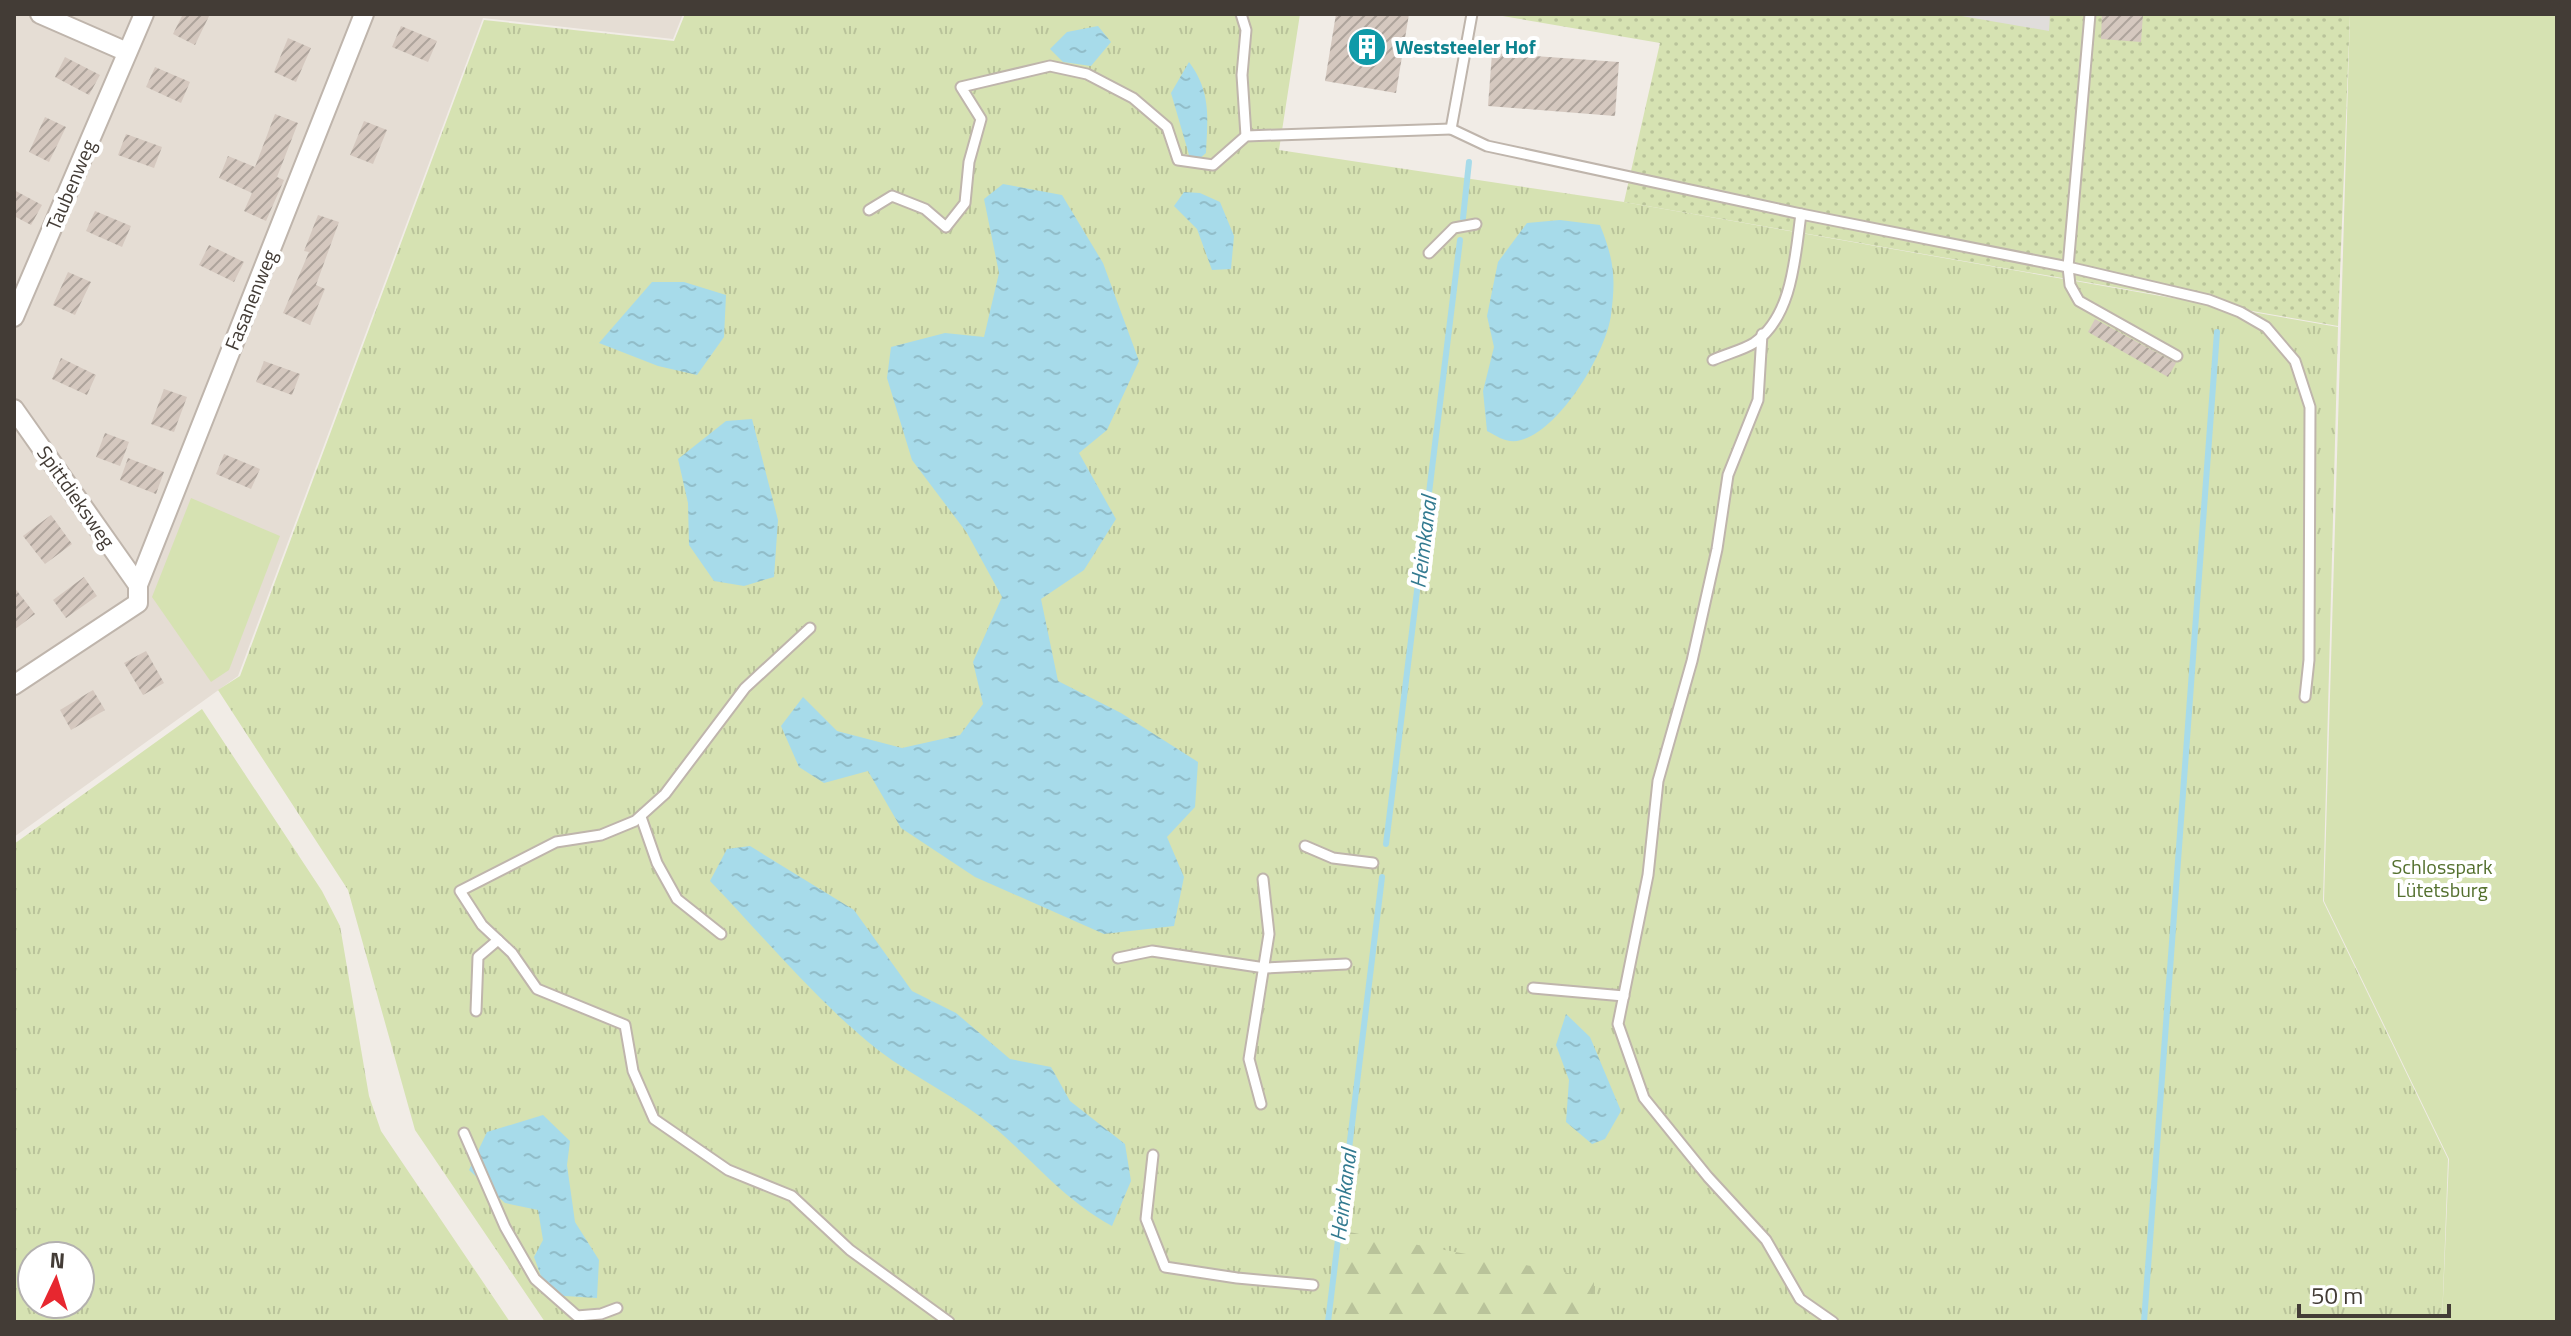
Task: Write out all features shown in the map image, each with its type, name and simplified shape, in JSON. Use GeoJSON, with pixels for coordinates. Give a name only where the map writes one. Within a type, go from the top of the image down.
{"type":"FeatureCollection","features":[{"type":"Feature","properties":{"kind":"street"},"geometry":{"type":"LineString","coordinates":[[40,14],[127,52]]}},
{"type":"Feature","properties":{"kind":"street","name":"Taubenweg"},"geometry":{"type":"LineString","coordinates":[[14,317],[144,14]]}},
{"type":"Feature","properties":{"kind":"street","name":"Fasanenweg"},"geometry":{"type":"LineString","coordinates":[[14,685],[138,603],[138,585],[364,14]]}},
{"type":"Feature","properties":{"kind":"street","name":"Spittdieksweg"},"geometry":{"type":"LineString","coordinates":[[14,409],[138,585]]}},
{"type":"Feature","properties":{"kind":"lane"},"geometry":{"type":"LineString","coordinates":[[1241,14],[1246,30],[1242,75],[1246,136]]}},
{"type":"Feature","properties":{"kind":"lane"},"geometry":{"type":"LineString","coordinates":[[1451,129],[1472,14]]}},
{"type":"Feature","properties":{"kind":"lane"},"geometry":{"type":"LineString","coordinates":[[2090,14],[2068,267],[2070,285],[2079,301],[2177,356]]}},
{"type":"Feature","properties":{"kind":"lane"},"geometry":{"type":"LineString","coordinates":[[869,210],[892,196],[925,209],[946,227],[965,203],[969,162],[981,119],[961,87],[1050,66],[1087,74],[1133,98],[1167,127],[1178,160],[1213,165],[1246,136],[1451,129],[1487,146],[1801,214],[2068,267],[2209,300],[2240,312],[2266,327],[2295,361],[2310,407],[2309,660],[2305,697]]}},
{"type":"Feature","properties":{"kind":"lane"},"geometry":{"type":"LineString","coordinates":[[1713,360],[1755,342],[1774,320],[1793,276],[1801,214]]}},
{"type":"Feature","properties":{"kind":"lane"},"geometry":{"type":"LineString","coordinates":[[1429,253],[1454,228],[1476,224]]}},
{"type":"Feature","properties":{"kind":"lane"},"geometry":{"type":"LineString","coordinates":[[1762,334],[1758,400],[1728,475],[1717,549],[1692,661],[1658,781],[1648,875],[1618,1024],[1644,1098],[1708,1177],[1766,1240],[1800,1299],[1833,1322]]}},
{"type":"Feature","properties":{"kind":"lane"},"geometry":{"type":"LineString","coordinates":[[810,628],[745,688],[665,794],[641,817],[601,835],[556,842],[460,891],[482,925],[512,953],[537,989],[625,1025],[633,1071],[654,1119],[728,1170],[792,1196],[850,1250],[949,1322]]}},
{"type":"Feature","properties":{"kind":"lane"},"geometry":{"type":"LineString","coordinates":[[641,817],[657,863],[677,899],[721,934]]}},
{"type":"Feature","properties":{"kind":"lane"},"geometry":{"type":"LineString","coordinates":[[1305,846],[1333,858],[1373,863]]}},
{"type":"Feature","properties":{"kind":"lane"},"geometry":{"type":"LineString","coordinates":[[1261,1104],[1249,1059],[1269,934],[1263,879]]}},
{"type":"Feature","properties":{"kind":"lane"},"geometry":{"type":"LineString","coordinates":[[476,1011],[478,957],[498,940]]}},
{"type":"Feature","properties":{"kind":"lane"},"geometry":{"type":"LineString","coordinates":[[1118,958],[1152,951],[1263,968],[1346,964]]}},
{"type":"Feature","properties":{"kind":"lane"},"geometry":{"type":"LineString","coordinates":[[1533,988],[1624,996]]}},
{"type":"Feature","properties":{"kind":"lane"},"geometry":{"type":"LineString","coordinates":[[464,1133],[505,1227],[535,1279],[572,1319],[617,1308]]}},
{"type":"Feature","properties":{"kind":"lane"},"geometry":{"type":"LineString","coordinates":[[1153,1155],[1146,1219],[1165,1267],[1313,1285]]}},
{"type":"Feature","properties":{"kind":"shaded area"},"geometry":{"type":"Polygon","coordinates":[[[14,14],[683,14],[673,39],[483,18],[238,676],[14,837],[14,14]]]}},
{"type":"Feature","properties":{"kind":"shaded area"},"geometry":{"type":"Polygon","coordinates":[[[1950,14],[2050,14],[2049,31],[1950,14]]]}},
{"type":"Feature","properties":{"kind":"green space"},"geometry":{"type":"Polygon","coordinates":[[[685,14],[1300,14],[1279,150],[1624,202],[2338,327],[2323,901],[2448,1159],[2442,1322],[545,1322],[415,1130],[348,890],[218,690],[240,676],[484,20],[674,41],[685,14]]]}},
{"type":"Feature","properties":{"kind":"green space"},"geometry":{"type":"Polygon","coordinates":[[[1491,14],[2350,14],[2338,326],[1624,202],[1660,43],[1491,14]]]}},
{"type":"Feature","properties":{"kind":"green space","name":"Schlosspark Lütetsburg"},"geometry":{"type":"Polygon","coordinates":[[[2350,14],[2557,14],[2557,1322],[2442,1322],[2449,1159],[2324,901],[2350,14]]]}},
{"type":"Feature","properties":{"kind":"green space"},"geometry":{"type":"Polygon","coordinates":[[[191,498],[280,536],[229,670],[211,682],[152,597],[191,498]]]}},
{"type":"Feature","properties":{"kind":"green space"},"geometry":{"type":"Polygon","coordinates":[[[202,709],[322,891],[340,926],[369,1096],[381,1131],[510,1322],[14,1322],[14,844],[202,709]]]}},
{"type":"Feature","properties":{"kind":"green space"},"geometry":{"type":"Polygon","coordinates":[[[1349,1232],[1594,1278],[1594,1322],[1340,1322],[1349,1232]]]}},
{"type":"Feature","properties":{"kind":"water"},"geometry":{"type":"Polygon","coordinates":[[[1098,26],[1111,42],[1091,66],[1063,62],[1050,49],[1067,32],[1098,26]]]}},
{"type":"Feature","properties":{"kind":"water"},"geometry":{"type":"Polygon","coordinates":[[[1189,62],[1205,94],[1207,116],[1206,153],[1192,165],[1171,93],[1189,62]]]}},
{"type":"Feature","properties":{"kind":"water"},"geometry":{"type":"Polygon","coordinates":[[[1003,184],[1062,195],[1103,263],[1139,361],[1107,430],[1079,453],[1116,519],[1084,570],[1041,599],[1058,681],[1121,713],[1198,762],[1195,807],[1167,837],[1184,877],[1174,926],[1104,934],[975,877],[901,828],[868,771],[824,783],[799,767],[781,726],[803,697],[837,731],[902,748],[960,735],[983,704],[973,662],[1002,597],[967,533],[912,460],[887,378],[891,347],[945,333],[984,337],[999,273],[984,199],[1003,184]]]}},
{"type":"Feature","properties":{"kind":"water"},"geometry":{"type":"Polygon","coordinates":[[[1184,192],[1200,193],[1220,202],[1234,236],[1231,269],[1212,270],[1197,229],[1174,206],[1184,192]]]}},
{"type":"Feature","properties":{"kind":"water"},"geometry":{"type":"Polygon","coordinates":[[[1560,220],[1600,225],[1611,259],[1613,279],[1607,331],[1591,369],[1551,422],[1521,440],[1499,438],[1487,431],[1483,391],[1494,347],[1487,316],[1498,262],[1527,223],[1560,220]]]}},
{"type":"Feature","properties":{"kind":"water"},"geometry":{"type":"Polygon","coordinates":[[[652,282],[684,282],[726,295],[724,337],[697,375],[658,366],[599,343],[652,282]]]}},
{"type":"Feature","properties":{"kind":"water"},"geometry":{"type":"Polygon","coordinates":[[[752,419],[778,520],[774,577],[744,586],[714,581],[689,545],[688,503],[678,459],[726,421],[752,419]]]}},
{"type":"Feature","properties":{"kind":"water"},"geometry":{"type":"Polygon","coordinates":[[[750,846],[854,910],[912,991],[956,1013],[1010,1059],[1051,1067],[1070,1101],[1125,1144],[1131,1181],[1112,1226],[1064,1192],[981,1117],[878,1050],[833,1011],[791,968],[710,881],[727,849],[750,846]]]}},
{"type":"Feature","properties":{"kind":"water"},"geometry":{"type":"Polygon","coordinates":[[[1566,1014],[1590,1037],[1621,1111],[1605,1139],[1592,1144],[1566,1122],[1569,1080],[1556,1045],[1566,1014]]]}},
{"type":"Feature","properties":{"kind":"water"},"geometry":{"type":"Polygon","coordinates":[[[543,1115],[570,1141],[567,1165],[575,1222],[599,1260],[597,1298],[548,1295],[534,1257],[543,1240],[538,1210],[505,1203],[469,1170],[487,1132],[543,1115]]]}},
{"type":"Feature","properties":{"kind":"building"},"geometry":{"type":"Polygon","coordinates":[[[183,14],[210,14],[195,45],[173,34],[183,14]]]}},
{"type":"Feature","properties":{"kind":"building","name":"Weststeeler Hof"},"geometry":{"type":"Polygon","coordinates":[[[1336,14],[1409,14],[1396,93],[1325,81],[1336,14]]]}},
{"type":"Feature","properties":{"kind":"building"},"geometry":{"type":"Polygon","coordinates":[[[2102,14],[2143,14],[2141,42],[2101,39],[2102,14]]]}},
{"type":"Feature","properties":{"kind":"building"},"geometry":{"type":"Polygon","coordinates":[[[401,26],[437,41],[428,62],[392,47],[401,26]]]}},
{"type":"Feature","properties":{"kind":"building"},"geometry":{"type":"Polygon","coordinates":[[[288,38],[311,48],[296,82],[274,72],[288,38]]]}},
{"type":"Feature","properties":{"kind":"building"},"geometry":{"type":"Polygon","coordinates":[[[1492,53],[1619,62],[1615,116],[1488,106],[1492,53]]]}},
{"type":"Feature","properties":{"kind":"building"},"geometry":{"type":"Polygon","coordinates":[[[65,57],[100,75],[89,95],[55,77],[65,57]]]}},
{"type":"Feature","properties":{"kind":"building"},"geometry":{"type":"Polygon","coordinates":[[[155,67],[190,82],[181,103],[146,87],[155,67]]]}},
{"type":"Feature","properties":{"kind":"building"},"geometry":{"type":"Polygon","coordinates":[[[275,114],[298,123],[277,177],[284,180],[266,221],[244,211],[252,193],[219,178],[228,156],[255,167],[275,114]]]}},
{"type":"Feature","properties":{"kind":"building"},"geometry":{"type":"Polygon","coordinates":[[[45,117],[66,127],[49,162],[29,152],[45,117]]]}},
{"type":"Feature","properties":{"kind":"building"},"geometry":{"type":"Polygon","coordinates":[[[364,121],[387,130],[373,164],[350,155],[364,121]]]}},
{"type":"Feature","properties":{"kind":"building"},"geometry":{"type":"Polygon","coordinates":[[[126,134],[162,147],[154,168],[118,155],[126,134]]]}},
{"type":"Feature","properties":{"kind":"building"},"geometry":{"type":"Polygon","coordinates":[[[14,190],[42,205],[31,225],[14,216],[14,190]]]}},
{"type":"Feature","properties":{"kind":"building"},"geometry":{"type":"Polygon","coordinates":[[[95,211],[131,226],[122,247],[86,231],[95,211]]]}},
{"type":"Feature","properties":{"kind":"building"},"geometry":{"type":"Polygon","coordinates":[[[318,215],[339,222],[316,285],[325,289],[310,325],[283,313],[309,252],[304,251],[318,215]]]}},
{"type":"Feature","properties":{"kind":"building"},"geometry":{"type":"Polygon","coordinates":[[[209,245],[244,262],[234,282],[199,265],[209,245]]]}},
{"type":"Feature","properties":{"kind":"building"},"geometry":{"type":"Polygon","coordinates":[[[68,272],[91,282],[75,315],[53,305],[68,272]]]}},
{"type":"Feature","properties":{"kind":"building"},"geometry":{"type":"Polygon","coordinates":[[[2095,319],[2176,363],[2168,377],[2088,332],[2095,319]]]}},
{"type":"Feature","properties":{"kind":"building"},"geometry":{"type":"Polygon","coordinates":[[[61,358],[96,375],[87,395],[52,379],[61,358]]]}},
{"type":"Feature","properties":{"kind":"building"},"geometry":{"type":"Polygon","coordinates":[[[264,361],[300,374],[292,395],[256,382],[264,361]]]}},
{"type":"Feature","properties":{"kind":"building"},"geometry":{"type":"Polygon","coordinates":[[[164,389],[187,397],[174,432],[151,424],[164,389]]]}},
{"type":"Feature","properties":{"kind":"building"},"geometry":{"type":"Polygon","coordinates":[[[105,433],[129,442],[120,466],[96,457],[105,433]]]}},
{"type":"Feature","properties":{"kind":"building"},"geometry":{"type":"Polygon","coordinates":[[[224,454],[260,469],[251,489],[216,474],[224,454]]]}},
{"type":"Feature","properties":{"kind":"building"},"geometry":{"type":"Polygon","coordinates":[[[128,458],[164,472],[156,494],[120,480],[128,458]]]}},
{"type":"Feature","properties":{"kind":"building"},"geometry":{"type":"Polygon","coordinates":[[[51,515],[72,544],[45,564],[23,536],[51,515]]]}},
{"type":"Feature","properties":{"kind":"building"},"geometry":{"type":"Polygon","coordinates":[[[84,577],[97,596],[66,618],[53,600],[84,577]]]}},
{"type":"Feature","properties":{"kind":"building"},"geometry":{"type":"Polygon","coordinates":[[[14,587],[35,614],[14,630],[14,587]]]}},
{"type":"Feature","properties":{"kind":"building"},"geometry":{"type":"Polygon","coordinates":[[[146,651],[164,683],[143,695],[124,663],[146,651]]]}},
{"type":"Feature","properties":{"kind":"building"},"geometry":{"type":"Polygon","coordinates":[[[93,690],[105,710],[71,730],[60,710],[93,690]]]}},
{"type":"Feature","properties":{"kind":"waterway","name":"Heimkanal"},"geometry":{"type":"LineString","coordinates":[[1463,218],[1469,162]]}},
{"type":"Feature","properties":{"kind":"waterway","name":"Heimkanal"},"geometry":{"type":"LineString","coordinates":[[1386,844],[1460,240]]}},
{"type":"Feature","properties":{"kind":"waterway"},"geometry":{"type":"LineString","coordinates":[[2144,1322],[2217,332]]}},
{"type":"Feature","properties":{"kind":"waterway","name":"Heimkanal"},"geometry":{"type":"LineString","coordinates":[[1328,1322],[1382,877]]}},
{"type":"Feature","properties":{"kind":"place","name":"Weststeeler Hof"},"geometry":{"type":"Point","coordinates":[1367,47]}}]}
